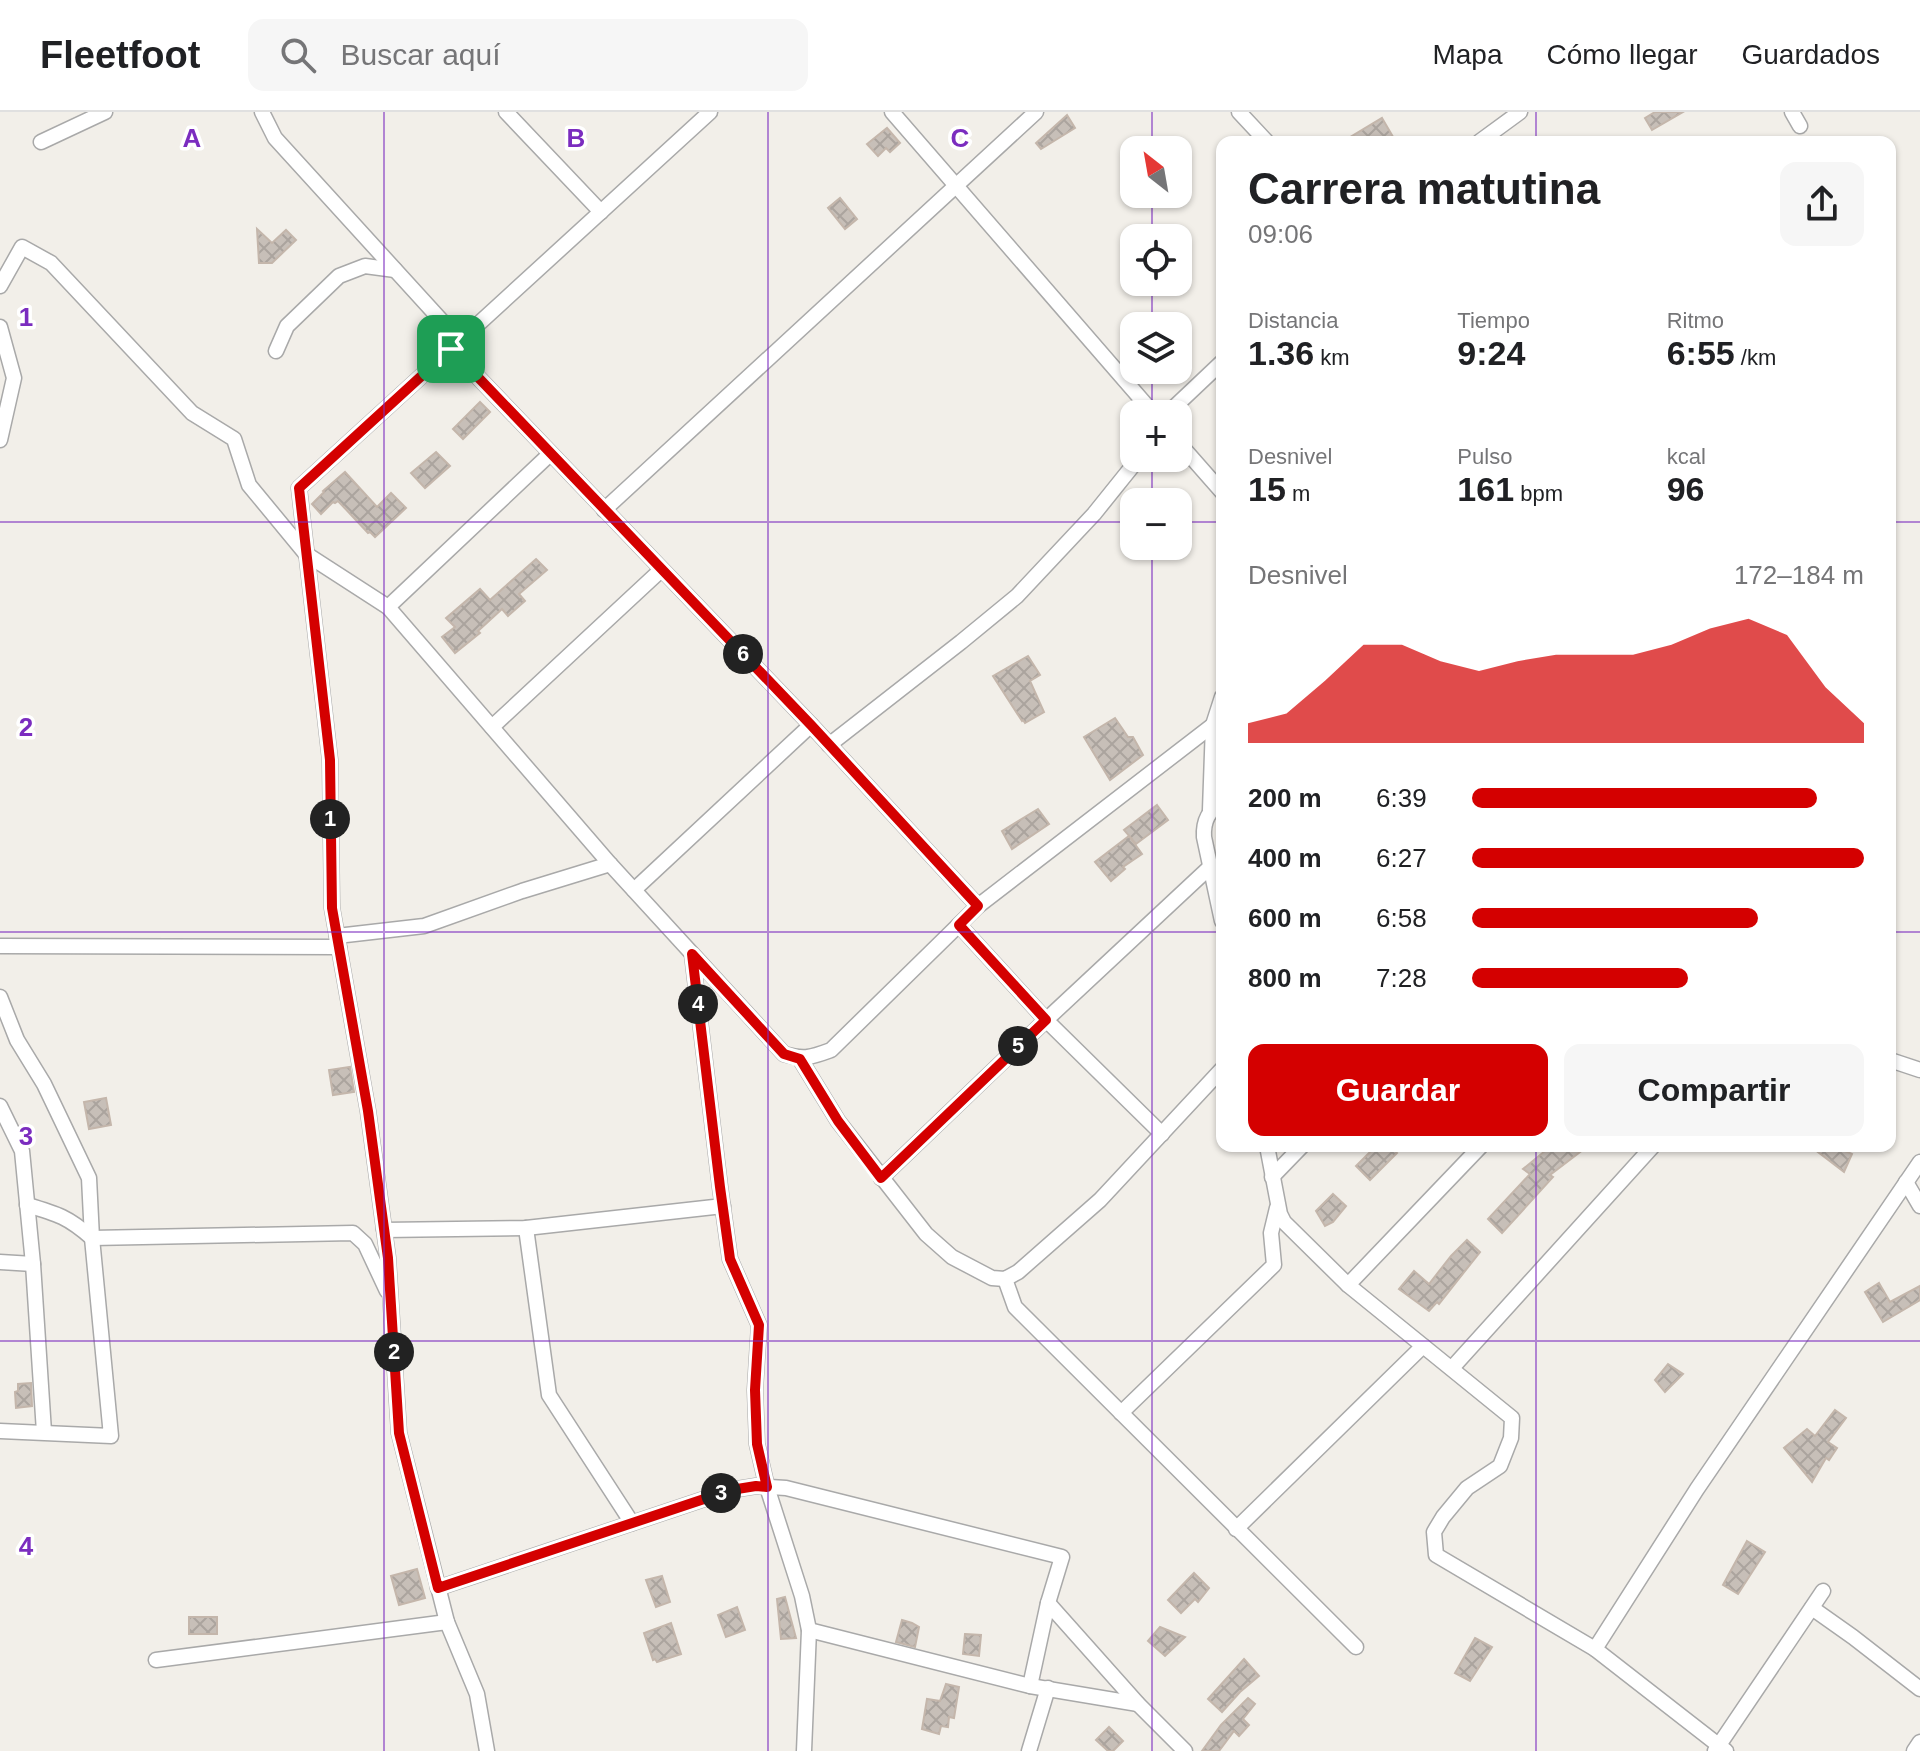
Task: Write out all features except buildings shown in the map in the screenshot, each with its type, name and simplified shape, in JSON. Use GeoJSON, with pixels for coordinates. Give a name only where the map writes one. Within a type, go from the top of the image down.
{"type":"FeatureCollection","features":[{"type":"Feature","properties":{"kind":"street"},"geometry":{"type":"LineString","coordinates":[[41,142],[105,112]]}},
{"type":"Feature","properties":{"kind":"street"},"geometry":{"type":"LineString","coordinates":[[263,112],[275,138],[395,270],[455,345],[550,454],[811,725],[978,906]]}},
{"type":"Feature","properties":{"kind":"street"},"geometry":{"type":"LineString","coordinates":[[506,112],[601,212]]}},
{"type":"Feature","properties":{"kind":"street"},"geometry":{"type":"LineString","coordinates":[[687,112],[698,124]]}},
{"type":"Feature","properties":{"kind":"street"},"geometry":{"type":"LineString","coordinates":[[487,1751],[477,1694],[447,1622],[399,1433],[384,1230],[368,1111],[332,908],[330,760],[299,488],[710,112]]}},
{"type":"Feature","properties":{"kind":"street"},"geometry":{"type":"LineString","coordinates":[[892,112],[1142,400]]}},
{"type":"Feature","properties":{"kind":"street"},"geometry":{"type":"LineString","coordinates":[[604,510],[1036,112]]}},
{"type":"Feature","properties":{"kind":"street"},"geometry":{"type":"LineString","coordinates":[[1239,112],[1261,136]]}},
{"type":"Feature","properties":{"kind":"street"},"geometry":{"type":"LineString","coordinates":[[1487,136],[1520,112]]}},
{"type":"Feature","properties":{"kind":"street"},"geometry":{"type":"LineString","coordinates":[[1792,112],[1800,126]]}},
{"type":"Feature","properties":{"kind":"street"},"geometry":{"type":"LineString","coordinates":[[0,286],[22,247],[51,263],[192,413],[234,439],[249,485],[306,554],[388,607],[610,864],[784,1054],[800,1059],[831,1050],[978,906],[1216,730]]}},
{"type":"Feature","properties":{"kind":"street"},"geometry":{"type":"LineString","coordinates":[[276,351],[287,326],[339,276],[365,266],[395,270]]}},
{"type":"Feature","properties":{"kind":"street"},"geometry":{"type":"LineString","coordinates":[[0,327],[14,378],[0,440]]}},
{"type":"Feature","properties":{"kind":"street"},"geometry":{"type":"LineString","coordinates":[[1182,400],[1216,368]]}},
{"type":"Feature","properties":{"kind":"street"},"geometry":{"type":"LineString","coordinates":[[388,607],[550,454]]}},
{"type":"Feature","properties":{"kind":"street"},"geometry":{"type":"LineString","coordinates":[[1192,458],[1216,485]]}},
{"type":"Feature","properties":{"kind":"street"},"geometry":{"type":"LineString","coordinates":[[829,745],[1017,596],[1094,514],[1128,472]]}},
{"type":"Feature","properties":{"kind":"street"},"geometry":{"type":"LineString","coordinates":[[492,727],[661,570]]}},
{"type":"Feature","properties":{"kind":"street"},"geometry":{"type":"LineString","coordinates":[[634,890],[811,725]]}},
{"type":"Feature","properties":{"kind":"street"},"geometry":{"type":"LineString","coordinates":[[1216,806],[1203,825],[1216,894]]}},
{"type":"Feature","properties":{"kind":"street"},"geometry":{"type":"LineString","coordinates":[[0,946],[338,942],[424,926],[610,864]]}},
{"type":"Feature","properties":{"kind":"street"},"geometry":{"type":"LineString","coordinates":[[881,1178],[1210,867]]}},
{"type":"Feature","properties":{"kind":"street"},"geometry":{"type":"LineString","coordinates":[[959,925],[1046,1020],[1162,1134]]}},
{"type":"Feature","properties":{"kind":"street"},"geometry":{"type":"LineString","coordinates":[[692,954],[730,1259],[759,1325],[755,1390],[757,1444],[767,1487],[802,1596],[809,1630],[804,1751]]}},
{"type":"Feature","properties":{"kind":"street"},"geometry":{"type":"LineString","coordinates":[[0,997],[17,1040],[44,1084],[89,1178],[111,1436],[0,1431]]}},
{"type":"Feature","properties":{"kind":"street"},"geometry":{"type":"LineString","coordinates":[[800,1059],[838,1121],[926,1234],[952,1257],[992,1278],[1005,1279],[1018,1272],[1100,1200],[1216,1076]]}},
{"type":"Feature","properties":{"kind":"street"},"geometry":{"type":"LineString","coordinates":[[1896,1062],[1920,1070]]}},
{"type":"Feature","properties":{"kind":"street"},"geometry":{"type":"LineString","coordinates":[[0,1106],[22,1151],[44,1432]]}},
{"type":"Feature","properties":{"kind":"street"},"geometry":{"type":"LineString","coordinates":[[1268,1152],[1284,1222],[1348,1285],[1512,1418],[1511,1438],[1500,1466],[1467,1488],[1434,1532],[1436,1555],[1595,1649],[1720,1749],[1823,1591]]}},
{"type":"Feature","properties":{"kind":"street"},"geometry":{"type":"LineString","coordinates":[[1272,1177],[1296,1152]]}},
{"type":"Feature","properties":{"kind":"street"},"geometry":{"type":"LineString","coordinates":[[1348,1285],[1475,1152]]}},
{"type":"Feature","properties":{"kind":"street"},"geometry":{"type":"LineString","coordinates":[[1452,1368],[1648,1152]]}},
{"type":"Feature","properties":{"kind":"street"},"geometry":{"type":"LineString","coordinates":[[1595,1649],[1697,1489],[1920,1162]]}},
{"type":"Feature","properties":{"kind":"street"},"geometry":{"type":"LineString","coordinates":[[1906,1182],[1920,1206]]}},
{"type":"Feature","properties":{"kind":"street"},"geometry":{"type":"LineString","coordinates":[[1121,1413],[1274,1265],[1271,1233],[1278,1203]]}},
{"type":"Feature","properties":{"kind":"street"},"geometry":{"type":"LineString","coordinates":[[27,1205],[59,1214],[92,1238],[353,1233],[365,1244],[391,1298]]}},
{"type":"Feature","properties":{"kind":"street"},"geometry":{"type":"LineString","coordinates":[[384,1230],[526,1228],[723,1206]]}},
{"type":"Feature","properties":{"kind":"street"},"geometry":{"type":"LineString","coordinates":[[526,1228],[549,1395],[632,1523]]}},
{"type":"Feature","properties":{"kind":"street"},"geometry":{"type":"LineString","coordinates":[[0,1262],[33,1264]]}},
{"type":"Feature","properties":{"kind":"street"},"geometry":{"type":"LineString","coordinates":[[1005,1279],[1015,1307],[1356,1647]]}},
{"type":"Feature","properties":{"kind":"street"},"geometry":{"type":"LineString","coordinates":[[1236,1529],[1423,1346]]}},
{"type":"Feature","properties":{"kind":"street"},"geometry":{"type":"LineString","coordinates":[[438,1588],[731,1490],[756,1486],[786,1488],[1062,1557],[1048,1603],[1030,1686]]}},
{"type":"Feature","properties":{"kind":"street"},"geometry":{"type":"LineString","coordinates":[[1048,1603],[1138,1704],[1185,1751]]}},
{"type":"Feature","properties":{"kind":"street"},"geometry":{"type":"LineString","coordinates":[[1812,1608],[1920,1689]]}},
{"type":"Feature","properties":{"kind":"street"},"geometry":{"type":"LineString","coordinates":[[156,1660],[447,1622]]}},
{"type":"Feature","properties":{"kind":"street"},"geometry":{"type":"LineString","coordinates":[[809,1630],[1030,1686],[1138,1704]]}},
{"type":"Feature","properties":{"kind":"street"},"geometry":{"type":"LineString","coordinates":[[1029,1751],[1048,1688]]}},
{"type":"Feature","properties":{"kind":"street"},"geometry":{"type":"LineString","coordinates":[[1914,1751],[1920,1742]]}},
{"type":"Feature","properties":{"kind":"route"},"geometry":{"type":"LineString","coordinates":[[451,349],[811,725],[978,906],[959,925],[1046,1020],[881,1178],[838,1121],[800,1059],[784,1054],[692,954],[730,1259],[759,1325],[755,1390],[757,1444],[767,1487],[731,1490],[438,1588],[399,1433],[388,1258],[368,1111],[332,908],[330,760],[299,488],[451,349]]}}]}
